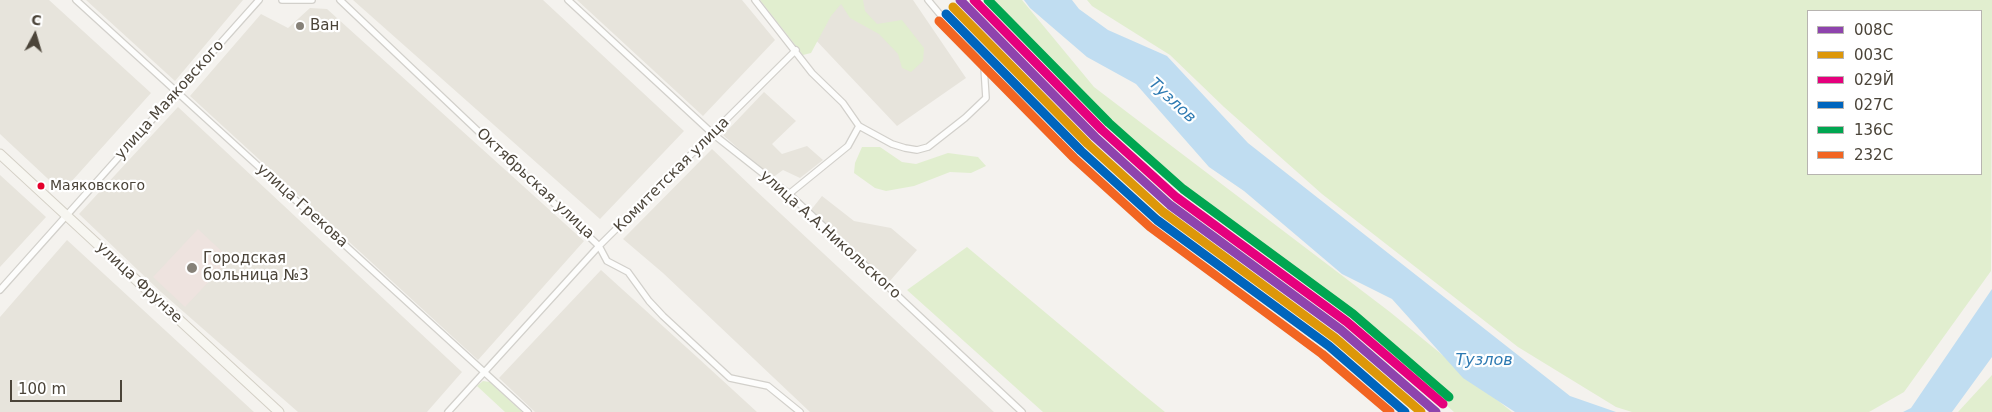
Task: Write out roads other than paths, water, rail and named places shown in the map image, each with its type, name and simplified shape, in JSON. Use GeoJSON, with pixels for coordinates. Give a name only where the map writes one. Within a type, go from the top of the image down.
{"type":"FeatureCollection","features":[{"type":"Feature","properties":{"kind":"street","name":"улица Грекова"},"geometry":{"type":"LineString","coordinates":[[76,0],[528,412]]}},
{"type":"Feature","properties":{"kind":"street","name":"улица Маяковского"},"geometry":{"type":"LineString","coordinates":[[0,290],[259,0]]}},
{"type":"Feature","properties":{"kind":"street"},"geometry":{"type":"LineString","coordinates":[[282,0],[312,0]]}},
{"type":"Feature","properties":{"kind":"street","name":"Октябрьская улица"},"geometry":{"type":"LineString","coordinates":[[340,0],[600,246],[607,261],[628,272],[649,301],[663,316],[730,378],[768,386],[800,412]]}},
{"type":"Feature","properties":{"kind":"street","name":"улица А.А.Никольского"},"geometry":{"type":"LineString","coordinates":[[568,0],[713,134],[790,194],[1022,412]]}},
{"type":"Feature","properties":{"kind":"street"},"geometry":{"type":"LineString","coordinates":[[755,0],[796,50],[812,73],[843,102],[859,126],[892,144],[905,148],[917,150],[928,147],[965,118],[986,98],[984,67]]}},
{"type":"Feature","properties":{"kind":"street"},"geometry":{"type":"LineString","coordinates":[[928,0],[984,67],[1059,137]]}},
{"type":"Feature","properties":{"kind":"street","name":"Комитетская улица"},"geometry":{"type":"LineString","coordinates":[[448,412],[600,246],[796,50]]}},
{"type":"Feature","properties":{"kind":"street"},"geometry":{"type":"LineString","coordinates":[[790,194],[848,146],[859,126]]}},
{"type":"Feature","properties":{"kind":"street","name":"улица Фрунзе"},"geometry":{"type":"LineString","coordinates":[[0,154],[279,412]]}},
{"type":"Feature","properties":{"kind":"water","name":"Тузлов"},"geometry":{"type":"Polygon","coordinates":[[[1024,0],[1072,0],[1079,9],[1108,30],[1167,56],[1248,143],[1570,396],[1616,412],[1515,412],[1463,378],[1392,299],[1342,274],[1244,191],[1209,167],[1136,84],[1087,57],[1030,8],[1024,0]]]}},
{"type":"Feature","properties":{"kind":"water"},"geometry":{"type":"Polygon","coordinates":[[[1992,289],[1992,357],[1952,412],[1903,412],[1911,408],[1992,289]]]}},
{"type":"Feature","properties":{"kind":"place","name":"Ван"},"geometry":{"type":"Point","coordinates":[300,26]}},
{"type":"Feature","properties":{"kind":"place","name":"Маяковского"},"geometry":{"type":"Point","coordinates":[41,186]}},
{"type":"Feature","properties":{"kind":"place","name":"Городская больница №3"},"geometry":{"type":"Point","coordinates":[192,268]}}]}
